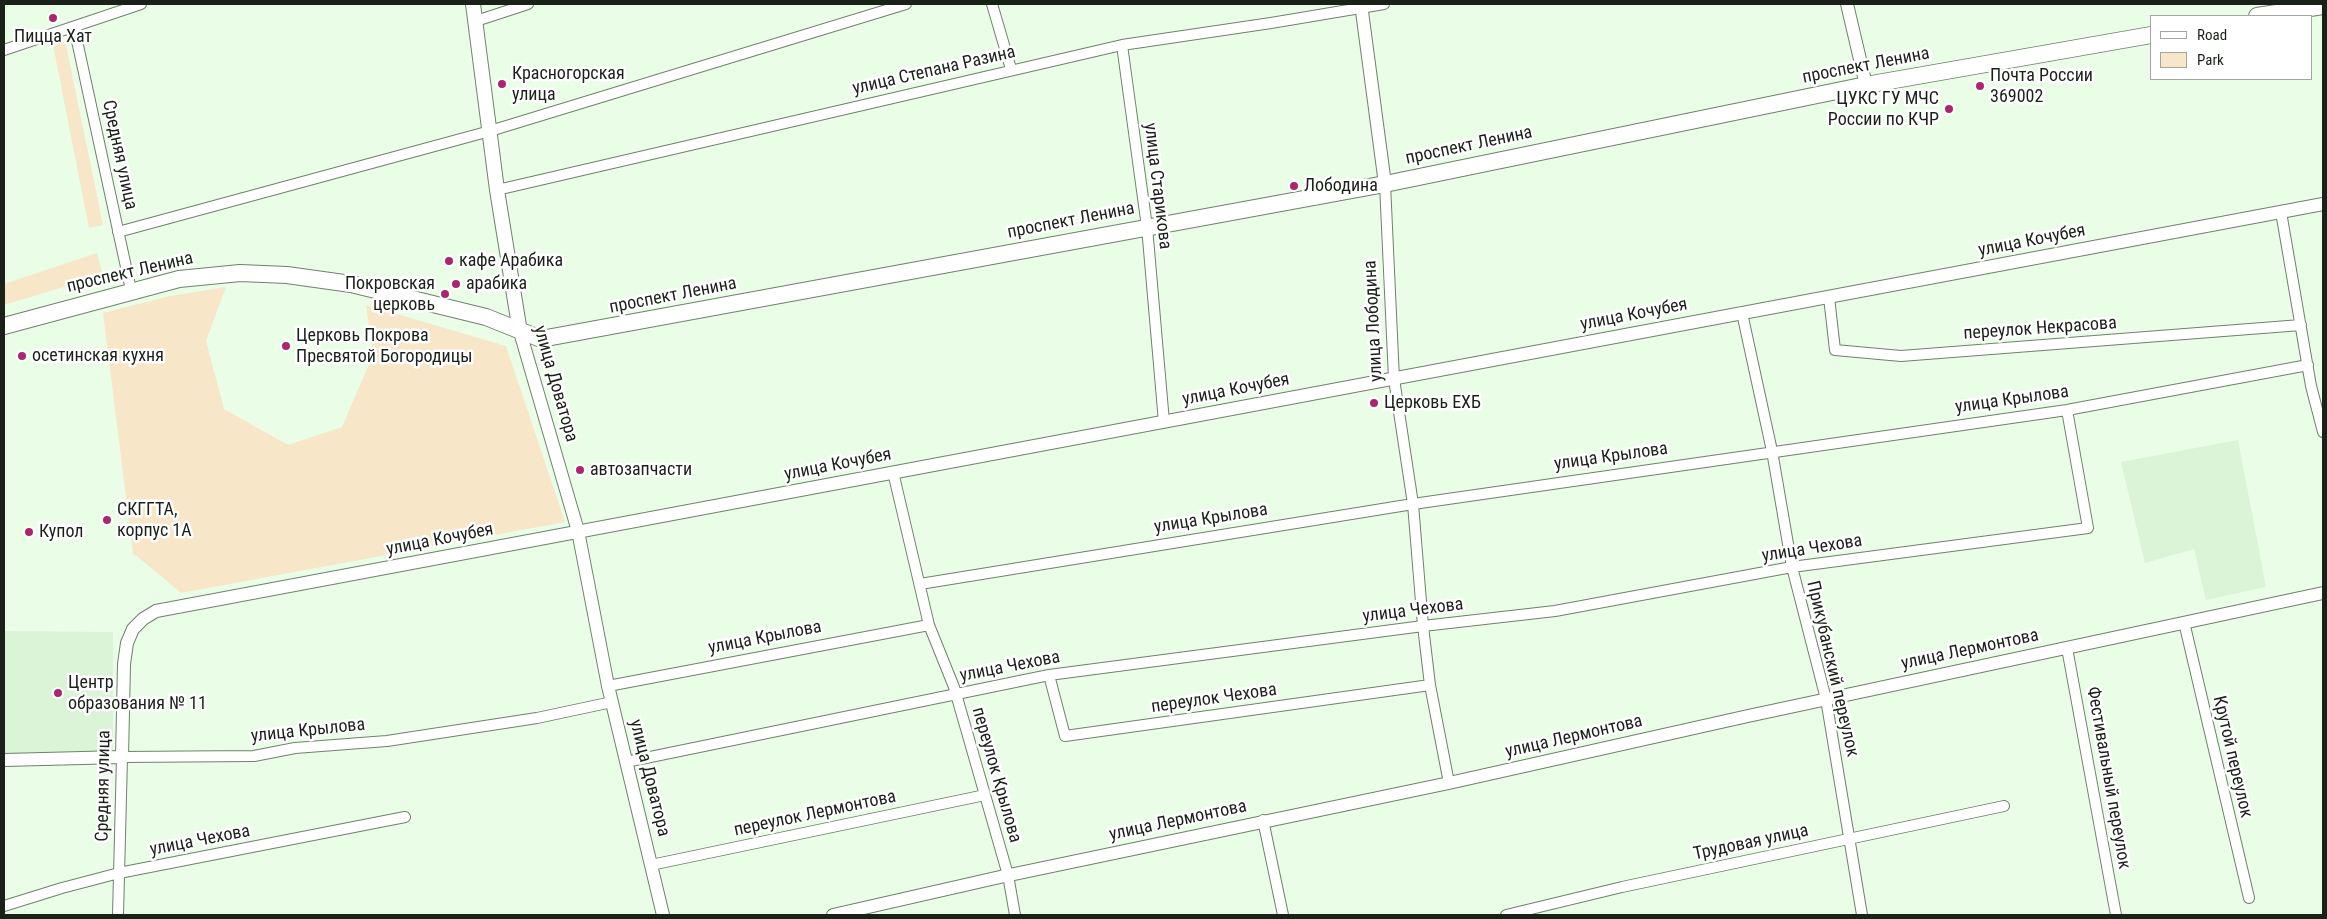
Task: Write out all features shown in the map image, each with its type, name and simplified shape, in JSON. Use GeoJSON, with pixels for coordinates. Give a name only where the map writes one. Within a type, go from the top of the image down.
{"type":"FeatureCollection","features":[{"type":"Feature","properties":{"kind":"main road","name":"улица Доватора"},"geometry":{"type":"LineString","coordinates":[[473,4],[497,190],[520,332]]}},
{"type":"Feature","properties":{"kind":"main road"},"geometry":{"type":"LineString","coordinates":[[2264,15],[2323,6]]}},
{"type":"Feature","properties":{"kind":"main road","name":"проспект Ленина"},"geometry":{"type":"LineString","coordinates":[[4,326],[131,290],[179,279],[210,274],[240,273],[295,276],[351,284],[486,317],[541,339],[572,335],[1385,184],[1866,85],[2150,35]]}},
{"type":"Feature","properties":{"kind":"street"},"geometry":{"type":"LineString","coordinates":[[4,50],[141,4]]}},
{"type":"Feature","properties":{"kind":"street"},"geometry":{"type":"LineString","coordinates":[[476,21],[528,4]]}},
{"type":"Feature","properties":{"kind":"street"},"geometry":{"type":"LineString","coordinates":[[118,232],[490,131],[888,6],[906,4]]}},
{"type":"Feature","properties":{"kind":"street"},"geometry":{"type":"LineString","coordinates":[[992,4],[1010,69]]}},
{"type":"Feature","properties":{"kind":"street","name":"улица Степана Разина"},"geometry":{"type":"LineString","coordinates":[[497,190],[1010,69],[1122,45],[1271,24],[1361,6],[1384,4]]}},
{"type":"Feature","properties":{"kind":"street"},"geometry":{"type":"LineString","coordinates":[[1847,4],[1866,85]]}},
{"type":"Feature","properties":{"kind":"street","name":"улица Лободина"},"geometry":{"type":"LineString","coordinates":[[1361,6],[1385,184],[1394,379],[1413,504],[1430,686],[1449,783]]}},
{"type":"Feature","properties":{"kind":"street","name":"Средняя улица"},"geometry":{"type":"LineString","coordinates":[[74,27],[131,290]]}},
{"type":"Feature","properties":{"kind":"street","name":"улица Старикова"},"geometry":{"type":"LineString","coordinates":[[1122,45],[1148,227],[1164,422]]}},
{"type":"Feature","properties":{"kind":"street","name":"улица Кочубея"},"geometry":{"type":"LineString","coordinates":[[156,611],[2323,204]]}},
{"type":"Feature","properties":{"kind":"street"},"geometry":{"type":"LineString","coordinates":[[2280,212],[2300,326],[2323,432]]}},
{"type":"Feature","properties":{"kind":"street","name":"переулок Некрасова"},"geometry":{"type":"LineString","coordinates":[[1829,296],[1835,350],[1901,356],[2300,326]]}},
{"type":"Feature","properties":{"kind":"street","name":"Прикубанский переулок"},"geometry":{"type":"LineString","coordinates":[[1742,313],[1772,451],[1792,568],[1826,699],[1862,915]]}},
{"type":"Feature","properties":{"kind":"street","name":"улица Доватора"},"geometry":{"type":"LineString","coordinates":[[520,332],[578,531],[608,686],[663,915]]}},
{"type":"Feature","properties":{"kind":"street","name":"улица Крылова"},"geometry":{"type":"LineString","coordinates":[[920,584],[1413,504],[2067,410],[2308,365]]}},
{"type":"Feature","properties":{"kind":"street","name":"улица Чехова"},"geometry":{"type":"LineString","coordinates":[[626,762],[1049,675],[1423,626],[1555,611],[1792,568],[2088,528],[2067,410]]}},
{"type":"Feature","properties":{"kind":"street","name":"переулок Крылова"},"geometry":{"type":"LineString","coordinates":[[893,472],[929,625],[956,694],[1008,875],[1015,915]]}},
{"type":"Feature","properties":{"kind":"street","name":"улица Лермонтова"},"geometry":{"type":"LineString","coordinates":[[833,915],[1008,875],[1263,820],[1449,783],[1826,699],[2323,592]]}},
{"type":"Feature","properties":{"kind":"street","name":"Средняя улица"},"geometry":{"type":"LineString","coordinates":[[118,915],[124,664],[127,643],[133,629],[143,619],[156,611]]}},
{"type":"Feature","properties":{"kind":"street","name":"Крутой переулок"},"geometry":{"type":"LineString","coordinates":[[2184,622],[2249,898]]}},
{"type":"Feature","properties":{"kind":"street","name":"улица Крылова"},"geometry":{"type":"LineString","coordinates":[[608,686],[929,625]]}},
{"type":"Feature","properties":{"kind":"street","name":"Фестивальный переулок"},"geometry":{"type":"LineString","coordinates":[[2067,648],[2116,915]]}},
{"type":"Feature","properties":{"kind":"street","name":"переулок Чехова"},"geometry":{"type":"LineString","coordinates":[[1049,675],[1065,736],[1430,686]]}},
{"type":"Feature","properties":{"kind":"street","name":"улица Крылова"},"geometry":{"type":"LineString","coordinates":[[4,760],[254,756],[295,748],[387,741],[537,718],[612,702]]}},
{"type":"Feature","properties":{"kind":"street","name":"переулок Лермонтова"},"geometry":{"type":"LineString","coordinates":[[651,865],[985,795]]}},
{"type":"Feature","properties":{"kind":"street","name":"Трудовая улица"},"geometry":{"type":"LineString","coordinates":[[1506,915],[1622,887],[2004,806]]}},
{"type":"Feature","properties":{"kind":"street","name":"улица Чехова"},"geometry":{"type":"LineString","coordinates":[[4,906],[119,873],[405,817]]}},
{"type":"Feature","properties":{"kind":"street"},"geometry":{"type":"LineString","coordinates":[[1263,820],[1282,915]]}},
{"type":"Feature","properties":{"kind":"shaded area"},"geometry":{"type":"Polygon","coordinates":[[[2238,440],[2266,587],[2206,600],[2194,549],[2145,563],[2121,462],[2238,440]]]}},
{"type":"Feature","properties":{"kind":"shaded area","name":"Центр образования № 11"},"geometry":{"type":"Polygon","coordinates":[[[4,631],[113,632],[113,755],[4,755],[4,631]]]}},
{"type":"Feature","properties":{"kind":"green space"},"geometry":{"type":"Polygon","coordinates":[[[65,40],[103,225],[89,228],[53,45],[65,40]]]}},
{"type":"Feature","properties":{"kind":"green space"},"geometry":{"type":"Polygon","coordinates":[[[97,253],[103,275],[4,305],[4,284],[97,253]]]}},
{"type":"Feature","properties":{"kind":"green space"},"geometry":{"type":"Polygon","coordinates":[[[226,287],[206,341],[224,409],[288,445],[342,427],[373,355],[366,305],[506,346],[565,522],[181,593],[133,553],[103,313],[170,296],[226,287]]]}},
{"type":"Feature","properties":{"kind":"place","name":"Пицца Хат"},"geometry":{"type":"Point","coordinates":[53,18]}},
{"type":"Feature","properties":{"kind":"place","name":"Красногорская улица"},"geometry":{"type":"Point","coordinates":[502,84]}},
{"type":"Feature","properties":{"kind":"place","name":"Почта России 369002"},"geometry":{"type":"Point","coordinates":[1980,86]}},
{"type":"Feature","properties":{"kind":"place","name":"ЦУКС ГУ МЧС России по КЧР"},"geometry":{"type":"Point","coordinates":[1949,109]}},
{"type":"Feature","properties":{"kind":"place","name":"Лободина"},"geometry":{"type":"Point","coordinates":[1294,186]}},
{"type":"Feature","properties":{"kind":"place","name":"кафе Арабика"},"geometry":{"type":"Point","coordinates":[449,261]}},
{"type":"Feature","properties":{"kind":"place","name":"арабика"},"geometry":{"type":"Point","coordinates":[456,284]}},
{"type":"Feature","properties":{"kind":"place","name":"Покровская церковь"},"geometry":{"type":"Point","coordinates":[445,294]}},
{"type":"Feature","properties":{"kind":"place","name":"Церковь Покрова Пресвятой Богородицы"},"geometry":{"type":"Point","coordinates":[286,346]}},
{"type":"Feature","properties":{"kind":"place","name":"осетинская кухня"},"geometry":{"type":"Point","coordinates":[22,356]}},
{"type":"Feature","properties":{"kind":"place","name":"Церковь ЕХБ"},"geometry":{"type":"Point","coordinates":[1374,403]}},
{"type":"Feature","properties":{"kind":"place","name":"автозапчасти"},"geometry":{"type":"Point","coordinates":[580,470]}},
{"type":"Feature","properties":{"kind":"place","name":"СКГГТА, корпус 1А"},"geometry":{"type":"Point","coordinates":[107,520]}},
{"type":"Feature","properties":{"kind":"place","name":"Купол"},"geometry":{"type":"Point","coordinates":[29,532]}},
{"type":"Feature","properties":{"kind":"place","name":"Центр образования № 11"},"geometry":{"type":"Point","coordinates":[58,693]}}]}
